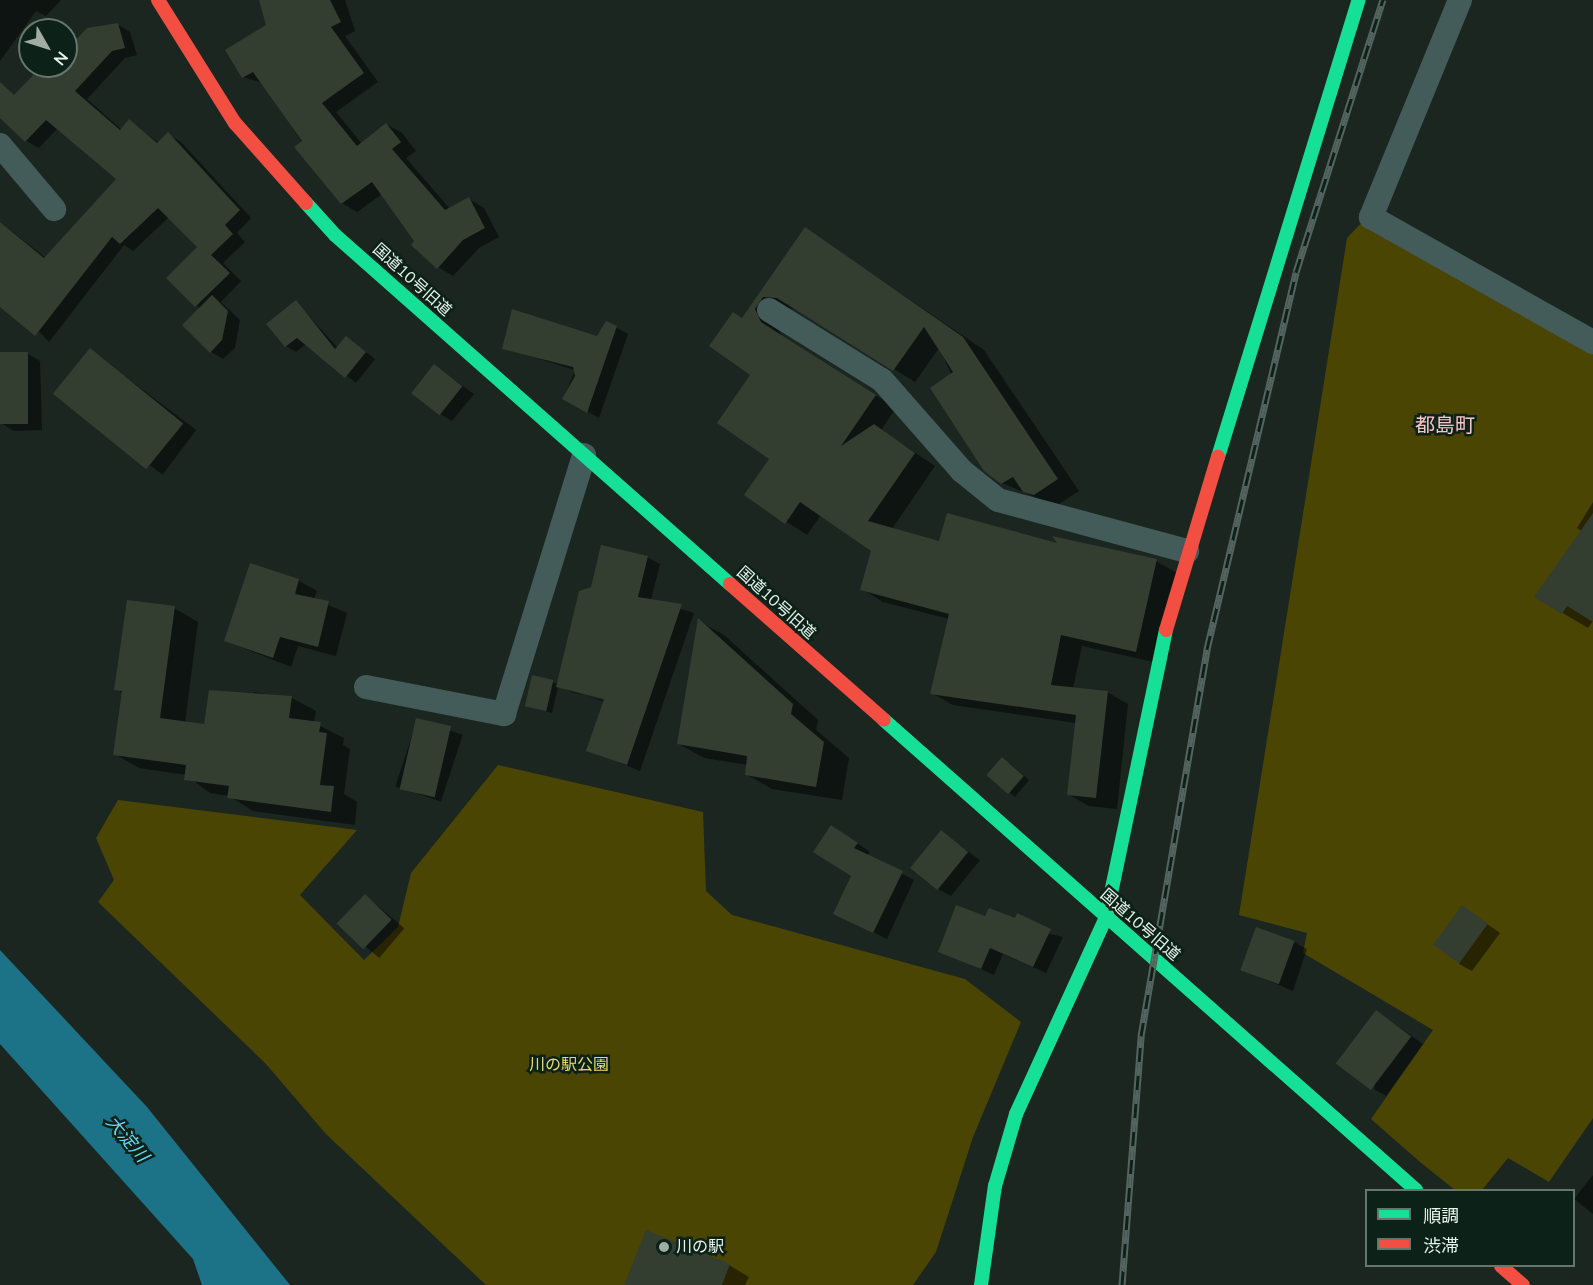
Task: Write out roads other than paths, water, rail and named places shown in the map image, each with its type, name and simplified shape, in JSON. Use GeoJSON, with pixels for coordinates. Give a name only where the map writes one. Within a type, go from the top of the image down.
{"type":"FeatureCollection","features":[{"type":"Feature","properties":{"kind":"street","name":"国道10号旧道"},"geometry":{"type":"LineString","coordinates":[[158,0],[234,123],[279,177],[335,235],[1414,1189]]}},
{"type":"Feature","properties":{"kind":"street"},"geometry":{"type":"LineString","coordinates":[[981,1285],[996,1186],[1016,1114],[1106,917],[1168,618],[1359,0]]}},
{"type":"Feature","properties":{"kind":"street"},"geometry":{"type":"LineString","coordinates":[[1460,0],[1371,217],[1593,342]]}},
{"type":"Feature","properties":{"kind":"street"},"geometry":{"type":"LineString","coordinates":[[0,145],[54,209]]}},
{"type":"Feature","properties":{"kind":"street"},"geometry":{"type":"LineString","coordinates":[[769,310],[882,380],[962,471],[998,500],[1187,551]]}},
{"type":"Feature","properties":{"kind":"street"},"geometry":{"type":"LineString","coordinates":[[366,687],[504,714],[584,455]]}},
{"type":"Feature","properties":{"kind":"street"},"geometry":{"type":"LineString","coordinates":[[1502,1267],[1523,1285]]}},
{"type":"Feature","properties":{"kind":"water","name":"大淀川"},"geometry":{"type":"Polygon","coordinates":[[[0,950],[147,1107],[290,1285],[202,1285],[193,1259],[0,1044],[0,950]]]}},
{"type":"Feature","properties":{"kind":"railway"},"geometry":{"type":"LineString","coordinates":[[1122,1285],[1141,1036],[1207,649],[1296,272],[1383,0]]}},
{"type":"Feature","properties":{"kind":"place","name":"川の駅"},"geometry":{"type":"Point","coordinates":[664,1247]}},
{"type":"Feature","properties":{"kind":"district","name":"都島町"},"geometry":{"type":"Point","coordinates":[1445,425]}},
{"type":"Feature","properties":{"kind":"park label","name":"川の駅公園"},"geometry":{"type":"Point","coordinates":[569,1065]}}]}
